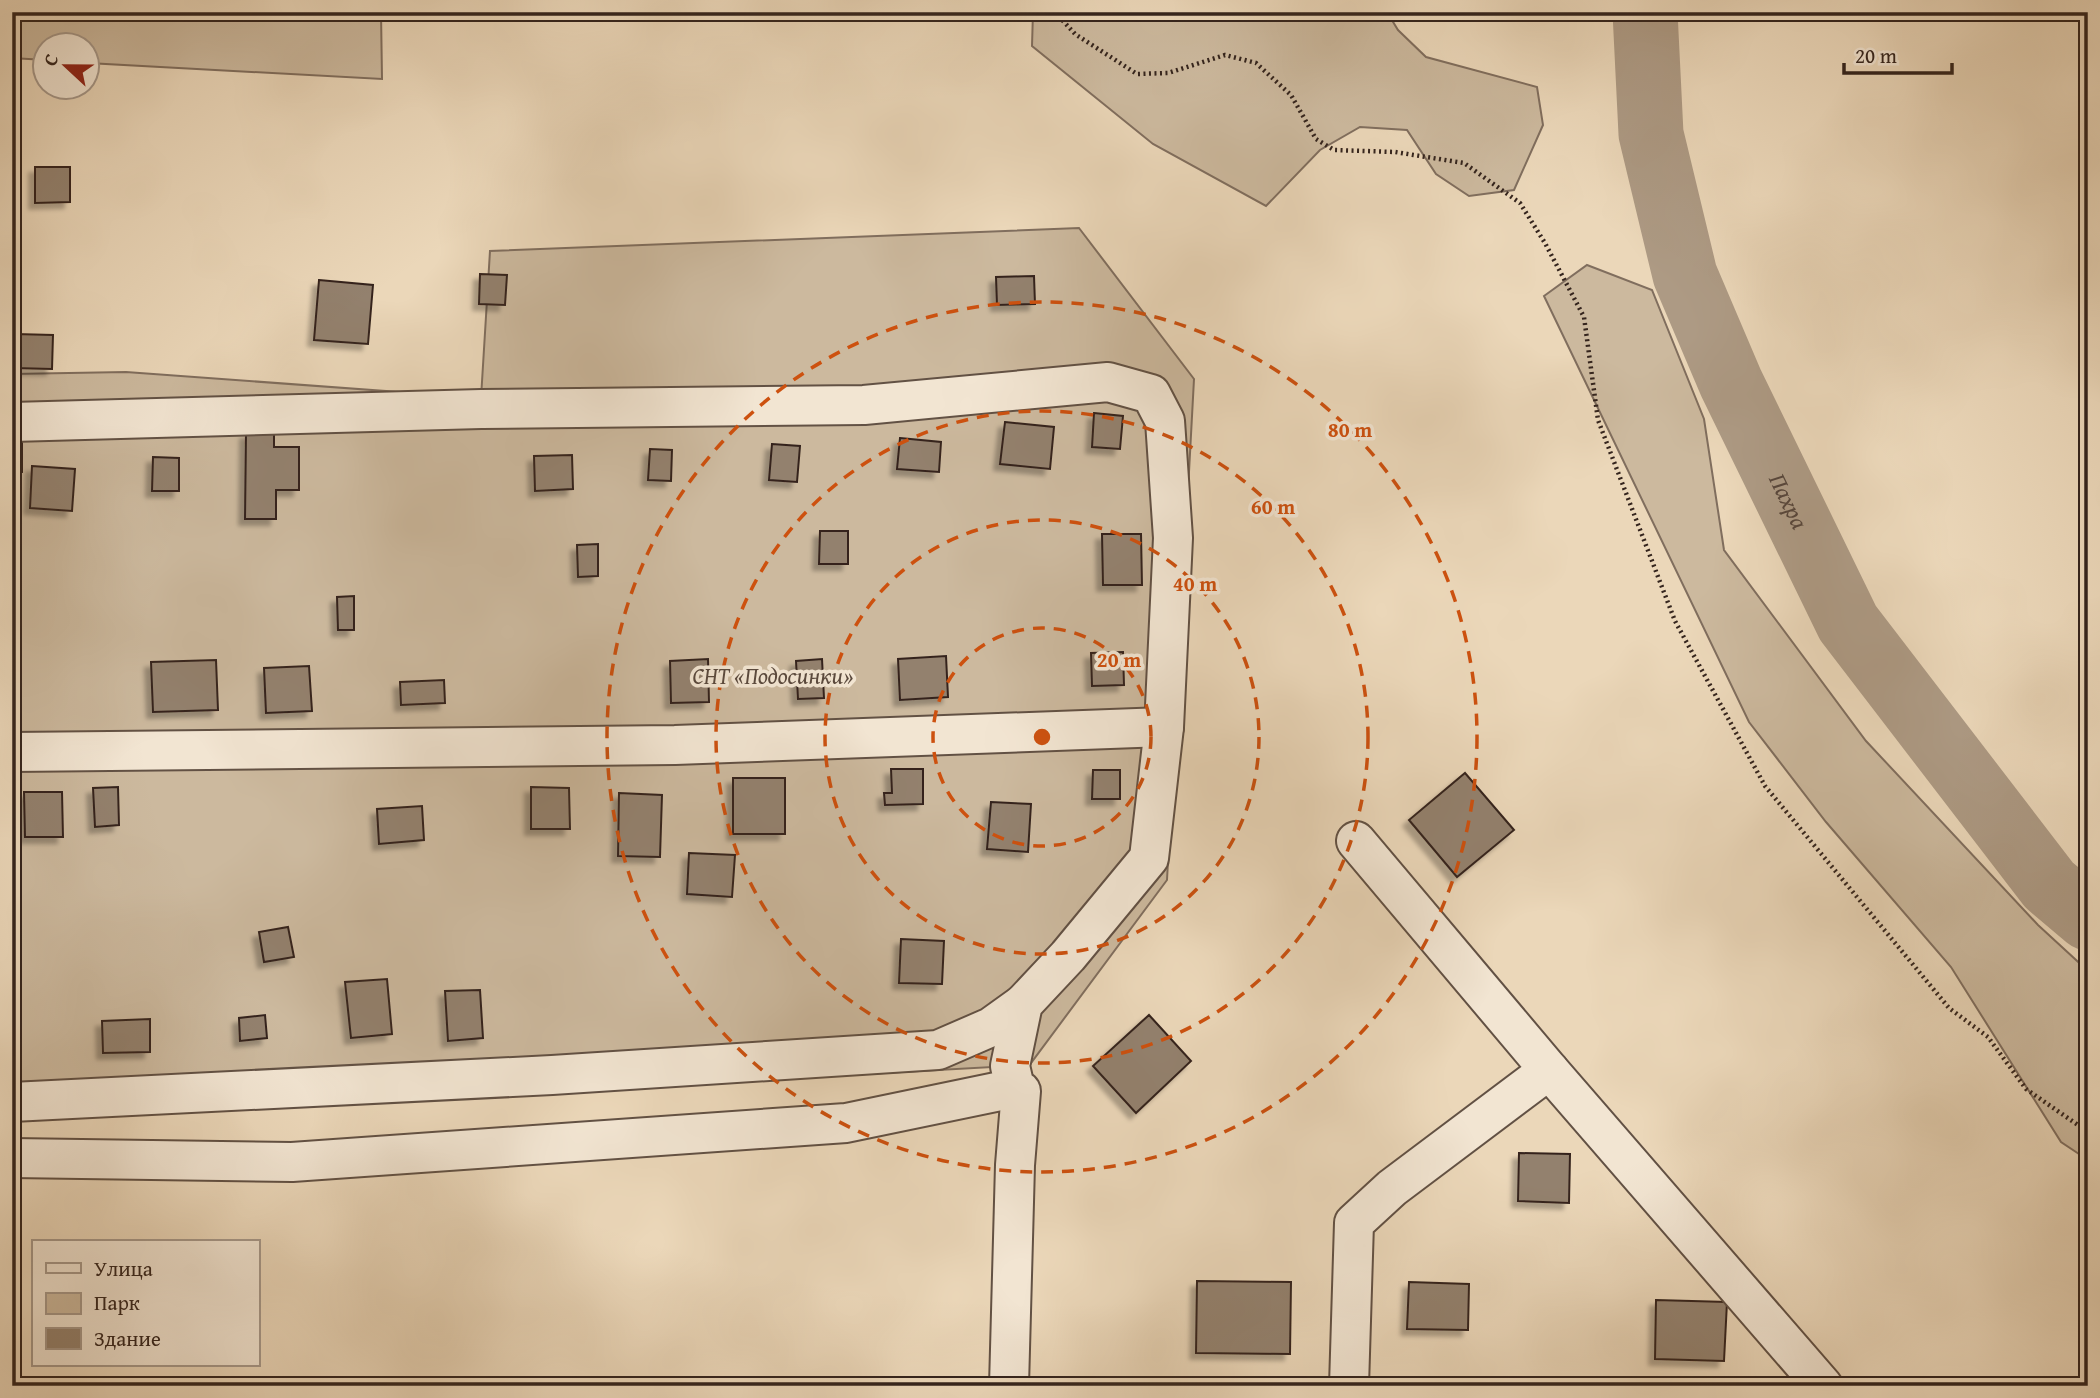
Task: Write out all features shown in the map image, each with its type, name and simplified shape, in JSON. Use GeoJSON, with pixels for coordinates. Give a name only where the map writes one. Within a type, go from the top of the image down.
{"type":"FeatureCollection","features":[{"type":"Feature","properties":{"kind":"street"},"geometry":{"type":"LineString","coordinates":[[12,422],[481,410],[864,405],[1108,382],[1151,394],[1165,421],[1173,538],[1164,727],[1149,858],[1068,956],[1023,1004],[990,1027],[938,1050],[552,1075],[12,1102]]}},
{"type":"Feature","properties":{"kind":"street"},"geometry":{"type":"LineString","coordinates":[[12,752],[675,745],[1164,727]]}},
{"type":"Feature","properties":{"kind":"street"},"geometry":{"type":"LineString","coordinates":[[1356,841],[1549,1070],[1822,1386]]}},
{"type":"Feature","properties":{"kind":"street"},"geometry":{"type":"LineString","coordinates":[[1015,1088],[1010,1066],[1023,1004]]}},
{"type":"Feature","properties":{"kind":"street"},"geometry":{"type":"LineString","coordinates":[[1349,1386],[1354,1223],[1392,1188],[1549,1070]]}},
{"type":"Feature","properties":{"kind":"street"},"geometry":{"type":"LineString","coordinates":[[12,1158],[292,1162],[846,1124],[1015,1088],[1021,1091],[1015,1165],[1010,1386]]}},
{"type":"Feature","properties":{"kind":"path"},"geometry":{"type":"LineString","coordinates":[[1055,12],[1075,34],[1137,74],[1168,73],[1225,55],[1256,63],[1291,95],[1316,139],[1334,150],[1395,152],[1464,163],[1520,203],[1545,243],[1584,317],[1598,420],[1675,621],[1765,786],[1949,1007],[1988,1037],[2026,1089],[2088,1132]]}},
{"type":"Feature","properties":{"kind":"green space"},"geometry":{"type":"Polygon","coordinates":[[[12,12],[381,12],[382,79],[102,64],[102,32],[32,32],[32,59],[12,58],[12,12]]]}},
{"type":"Feature","properties":{"kind":"green space"},"geometry":{"type":"Polygon","coordinates":[[[1033,12],[1387,12],[1398,30],[1426,57],[1537,87],[1543,125],[1514,190],[1469,196],[1436,174],[1407,130],[1360,127],[1320,150],[1266,206],[1153,144],[1032,46],[1033,12]]]}},
{"type":"Feature","properties":{"kind":"green space","name":"СНТ «Подосинки»"},"geometry":{"type":"Polygon","coordinates":[[[1079,228],[1194,379],[1167,880],[1011,1090],[1010,1066],[12,1121],[12,374],[126,372],[481,398],[490,251],[1079,228]]]}},
{"type":"Feature","properties":{"kind":"green space"},"geometry":{"type":"Polygon","coordinates":[[[1587,265],[1652,290],[1704,419],[1724,550],[1866,741],[2038,925],[2088,971],[2088,1160],[2061,1142],[1951,967],[1826,822],[1749,722],[1544,296],[1587,265]]]}},
{"type":"Feature","properties":{"kind":"building"},"geometry":{"type":"Polygon","coordinates":[[[35,167],[70,167],[70,202],[35,203],[35,167]]]}},
{"type":"Feature","properties":{"kind":"building"},"geometry":{"type":"Polygon","coordinates":[[[480,274],[507,275],[505,305],[479,304],[480,274]]]}},
{"type":"Feature","properties":{"kind":"building"},"geometry":{"type":"Polygon","coordinates":[[[1034,276],[1035,304],[997,305],[996,277],[1034,276]]]}},
{"type":"Feature","properties":{"kind":"building"},"geometry":{"type":"Polygon","coordinates":[[[319,280],[373,285],[368,344],[314,340],[319,280]]]}},
{"type":"Feature","properties":{"kind":"building"},"geometry":{"type":"Polygon","coordinates":[[[15,334],[53,335],[52,369],[14,368],[15,334]]]}},
{"type":"Feature","properties":{"kind":"building"},"geometry":{"type":"Polygon","coordinates":[[[1094,413],[1123,416],[1120,449],[1092,447],[1094,413]]]}},
{"type":"Feature","properties":{"kind":"building"},"geometry":{"type":"Polygon","coordinates":[[[1005,422],[1054,427],[1050,469],[1000,464],[1005,422]]]}},
{"type":"Feature","properties":{"kind":"building"},"geometry":{"type":"Polygon","coordinates":[[[246,433],[274,433],[274,447],[299,447],[299,490],[276,490],[276,519],[245,519],[246,433]]]}},
{"type":"Feature","properties":{"kind":"building"},"geometry":{"type":"Polygon","coordinates":[[[900,438],[941,442],[939,472],[897,469],[900,438]]]}},
{"type":"Feature","properties":{"kind":"building"},"geometry":{"type":"Polygon","coordinates":[[[12,439],[22,439],[22,472],[12,471],[12,439]]]}},
{"type":"Feature","properties":{"kind":"building"},"geometry":{"type":"Polygon","coordinates":[[[772,444],[800,446],[797,482],[769,480],[772,444]]]}},
{"type":"Feature","properties":{"kind":"building"},"geometry":{"type":"Polygon","coordinates":[[[650,449],[672,450],[671,481],[648,480],[650,449]]]}},
{"type":"Feature","properties":{"kind":"building"},"geometry":{"type":"Polygon","coordinates":[[[572,455],[573,489],[535,491],[534,456],[572,455]]]}},
{"type":"Feature","properties":{"kind":"building"},"geometry":{"type":"Polygon","coordinates":[[[153,457],[179,458],[179,491],[152,491],[153,457]]]}},
{"type":"Feature","properties":{"kind":"building"},"geometry":{"type":"Polygon","coordinates":[[[32,466],[75,469],[72,511],[30,508],[32,466]]]}},
{"type":"Feature","properties":{"kind":"building"},"geometry":{"type":"Polygon","coordinates":[[[820,531],[848,531],[848,564],[819,564],[820,531]]]}},
{"type":"Feature","properties":{"kind":"building"},"geometry":{"type":"Polygon","coordinates":[[[1102,534],[1141,534],[1142,585],[1103,585],[1102,534]]]}},
{"type":"Feature","properties":{"kind":"building"},"geometry":{"type":"Polygon","coordinates":[[[598,544],[598,576],[578,577],[577,545],[598,544]]]}},
{"type":"Feature","properties":{"kind":"building"},"geometry":{"type":"Polygon","coordinates":[[[354,596],[354,630],[338,630],[337,597],[354,596]]]}},
{"type":"Feature","properties":{"kind":"building"},"geometry":{"type":"Polygon","coordinates":[[[1123,652],[1124,685],[1092,686],[1091,653],[1123,652]]]}},
{"type":"Feature","properties":{"kind":"building"},"geometry":{"type":"Polygon","coordinates":[[[946,656],[948,697],[900,700],[898,659],[946,656]]]}},
{"type":"Feature","properties":{"kind":"building"},"geometry":{"type":"Polygon","coordinates":[[[708,659],[709,702],[671,703],[670,661],[708,659]]]}},
{"type":"Feature","properties":{"kind":"building"},"geometry":{"type":"Polygon","coordinates":[[[822,659],[824,698],[798,699],[796,661],[822,659]]]}},
{"type":"Feature","properties":{"kind":"building"},"geometry":{"type":"Polygon","coordinates":[[[216,660],[218,710],[153,712],[151,662],[216,660]]]}},
{"type":"Feature","properties":{"kind":"building"},"geometry":{"type":"Polygon","coordinates":[[[309,666],[312,711],[266,713],[264,668],[309,666]]]}},
{"type":"Feature","properties":{"kind":"building"},"geometry":{"type":"Polygon","coordinates":[[[444,680],[445,703],[401,705],[400,682],[444,680]]]}},
{"type":"Feature","properties":{"kind":"building"},"geometry":{"type":"Polygon","coordinates":[[[891,769],[923,769],[923,804],[885,805],[884,793],[892,793],[891,769]]]}},
{"type":"Feature","properties":{"kind":"building"},"geometry":{"type":"Polygon","coordinates":[[[1093,770],[1120,770],[1120,799],[1092,799],[1093,770]]]}},
{"type":"Feature","properties":{"kind":"building"},"geometry":{"type":"Polygon","coordinates":[[[1465,773],[1514,830],[1457,877],[1409,820],[1465,773]]]}},
{"type":"Feature","properties":{"kind":"building"},"geometry":{"type":"Polygon","coordinates":[[[733,778],[785,778],[785,834],[733,834],[733,778]]]}},
{"type":"Feature","properties":{"kind":"building"},"geometry":{"type":"Polygon","coordinates":[[[118,787],[119,825],[95,827],[93,788],[118,787]]]}},
{"type":"Feature","properties":{"kind":"building"},"geometry":{"type":"Polygon","coordinates":[[[531,787],[569,788],[570,829],[531,829],[531,787]]]}},
{"type":"Feature","properties":{"kind":"building"},"geometry":{"type":"Polygon","coordinates":[[[24,792],[62,792],[63,837],[25,837],[24,792]]]}},
{"type":"Feature","properties":{"kind":"building"},"geometry":{"type":"Polygon","coordinates":[[[619,793],[662,795],[660,857],[618,856],[619,793]]]}},
{"type":"Feature","properties":{"kind":"building"},"geometry":{"type":"Polygon","coordinates":[[[991,802],[1031,804],[1028,852],[987,849],[991,802]]]}},
{"type":"Feature","properties":{"kind":"building"},"geometry":{"type":"Polygon","coordinates":[[[422,806],[424,840],[379,844],[377,809],[422,806]]]}},
{"type":"Feature","properties":{"kind":"building"},"geometry":{"type":"Polygon","coordinates":[[[689,853],[735,855],[732,897],[687,894],[689,853]]]}},
{"type":"Feature","properties":{"kind":"building"},"geometry":{"type":"Polygon","coordinates":[[[288,927],[294,957],[264,962],[259,932],[288,927]]]}},
{"type":"Feature","properties":{"kind":"building"},"geometry":{"type":"Polygon","coordinates":[[[901,939],[944,941],[942,984],[899,983],[901,939]]]}},
{"type":"Feature","properties":{"kind":"building"},"geometry":{"type":"Polygon","coordinates":[[[387,979],[392,1034],[351,1038],[345,982],[387,979]]]}},
{"type":"Feature","properties":{"kind":"building"},"geometry":{"type":"Polygon","coordinates":[[[480,990],[483,1038],[448,1041],[445,991],[480,990]]]}},
{"type":"Feature","properties":{"kind":"building"},"geometry":{"type":"Polygon","coordinates":[[[265,1015],[267,1038],[240,1041],[239,1018],[265,1015]]]}},
{"type":"Feature","properties":{"kind":"building"},"geometry":{"type":"Polygon","coordinates":[[[1149,1015],[1191,1061],[1136,1113],[1093,1066],[1149,1015]]]}},
{"type":"Feature","properties":{"kind":"building"},"geometry":{"type":"Polygon","coordinates":[[[150,1019],[150,1052],[103,1053],[102,1021],[150,1019]]]}},
{"type":"Feature","properties":{"kind":"building"},"geometry":{"type":"Polygon","coordinates":[[[1519,1153],[1570,1154],[1569,1203],[1518,1201],[1519,1153]]]}},
{"type":"Feature","properties":{"kind":"building"},"geometry":{"type":"Polygon","coordinates":[[[1197,1281],[1291,1282],[1290,1354],[1196,1353],[1197,1281]]]}},
{"type":"Feature","properties":{"kind":"building"},"geometry":{"type":"Polygon","coordinates":[[[1409,1282],[1469,1284],[1468,1330],[1407,1329],[1409,1282]]]}},
{"type":"Feature","properties":{"kind":"building"},"geometry":{"type":"Polygon","coordinates":[[[1656,1300],[1727,1302],[1724,1361],[1655,1359],[1656,1300]]]}},
{"type":"Feature","properties":{"kind":"waterway","name":"Пахра"},"geometry":{"type":"LineString","coordinates":[[1645,12],[1651,134],[1685,275],[1731,383],[1848,623],[2049,885],[2088,918]]}}]}
